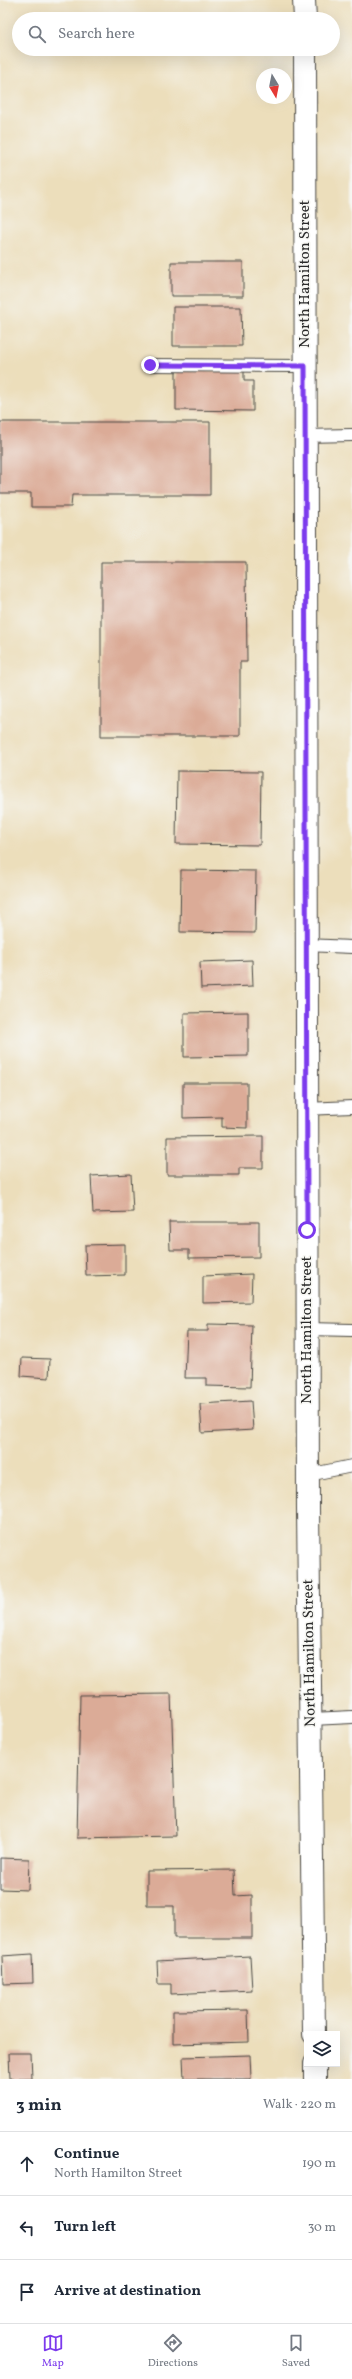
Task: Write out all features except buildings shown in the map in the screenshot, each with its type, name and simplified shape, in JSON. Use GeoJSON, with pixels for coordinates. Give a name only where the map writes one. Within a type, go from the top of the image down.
{"type":"FeatureCollection","features":[{"type":"Feature","properties":{"kind":"street"},"geometry":{"type":"LineString","coordinates":[[304,0],[304,12]]}},
{"type":"Feature","properties":{"kind":"street","name":"North Hamilton Street"},"geometry":{"type":"LineString","coordinates":[[305,56],[307,1330],[314,2031]]}},
{"type":"Feature","properties":{"kind":"street"},"geometry":{"type":"LineString","coordinates":[[315,2067],[315,2079]]}},
{"type":"Feature","properties":{"kind":"lane"},"geometry":{"type":"LineString","coordinates":[[150,365],[305,366]]}},
{"type":"Feature","properties":{"kind":"lane"},"geometry":{"type":"LineString","coordinates":[[305,436],[352,435]]}},
{"type":"Feature","properties":{"kind":"lane"},"geometry":{"type":"LineString","coordinates":[[306,945],[352,947]]}},
{"type":"Feature","properties":{"kind":"lane"},"geometry":{"type":"LineString","coordinates":[[306,1109],[352,1107]]}},
{"type":"Feature","properties":{"kind":"lane"},"geometry":{"type":"LineString","coordinates":[[307,1330],[352,1330]]}},
{"type":"Feature","properties":{"kind":"lane"},"geometry":{"type":"LineString","coordinates":[[308,1475],[352,1466]]}},
{"type":"Feature","properties":{"kind":"lane"},"geometry":{"type":"LineString","coordinates":[[312,1719],[352,1717]]}},
{"type":"Feature","properties":{"kind":"route"},"geometry":{"type":"LineString","coordinates":[[150,365],[305,366],[307,1230]]}}]}
